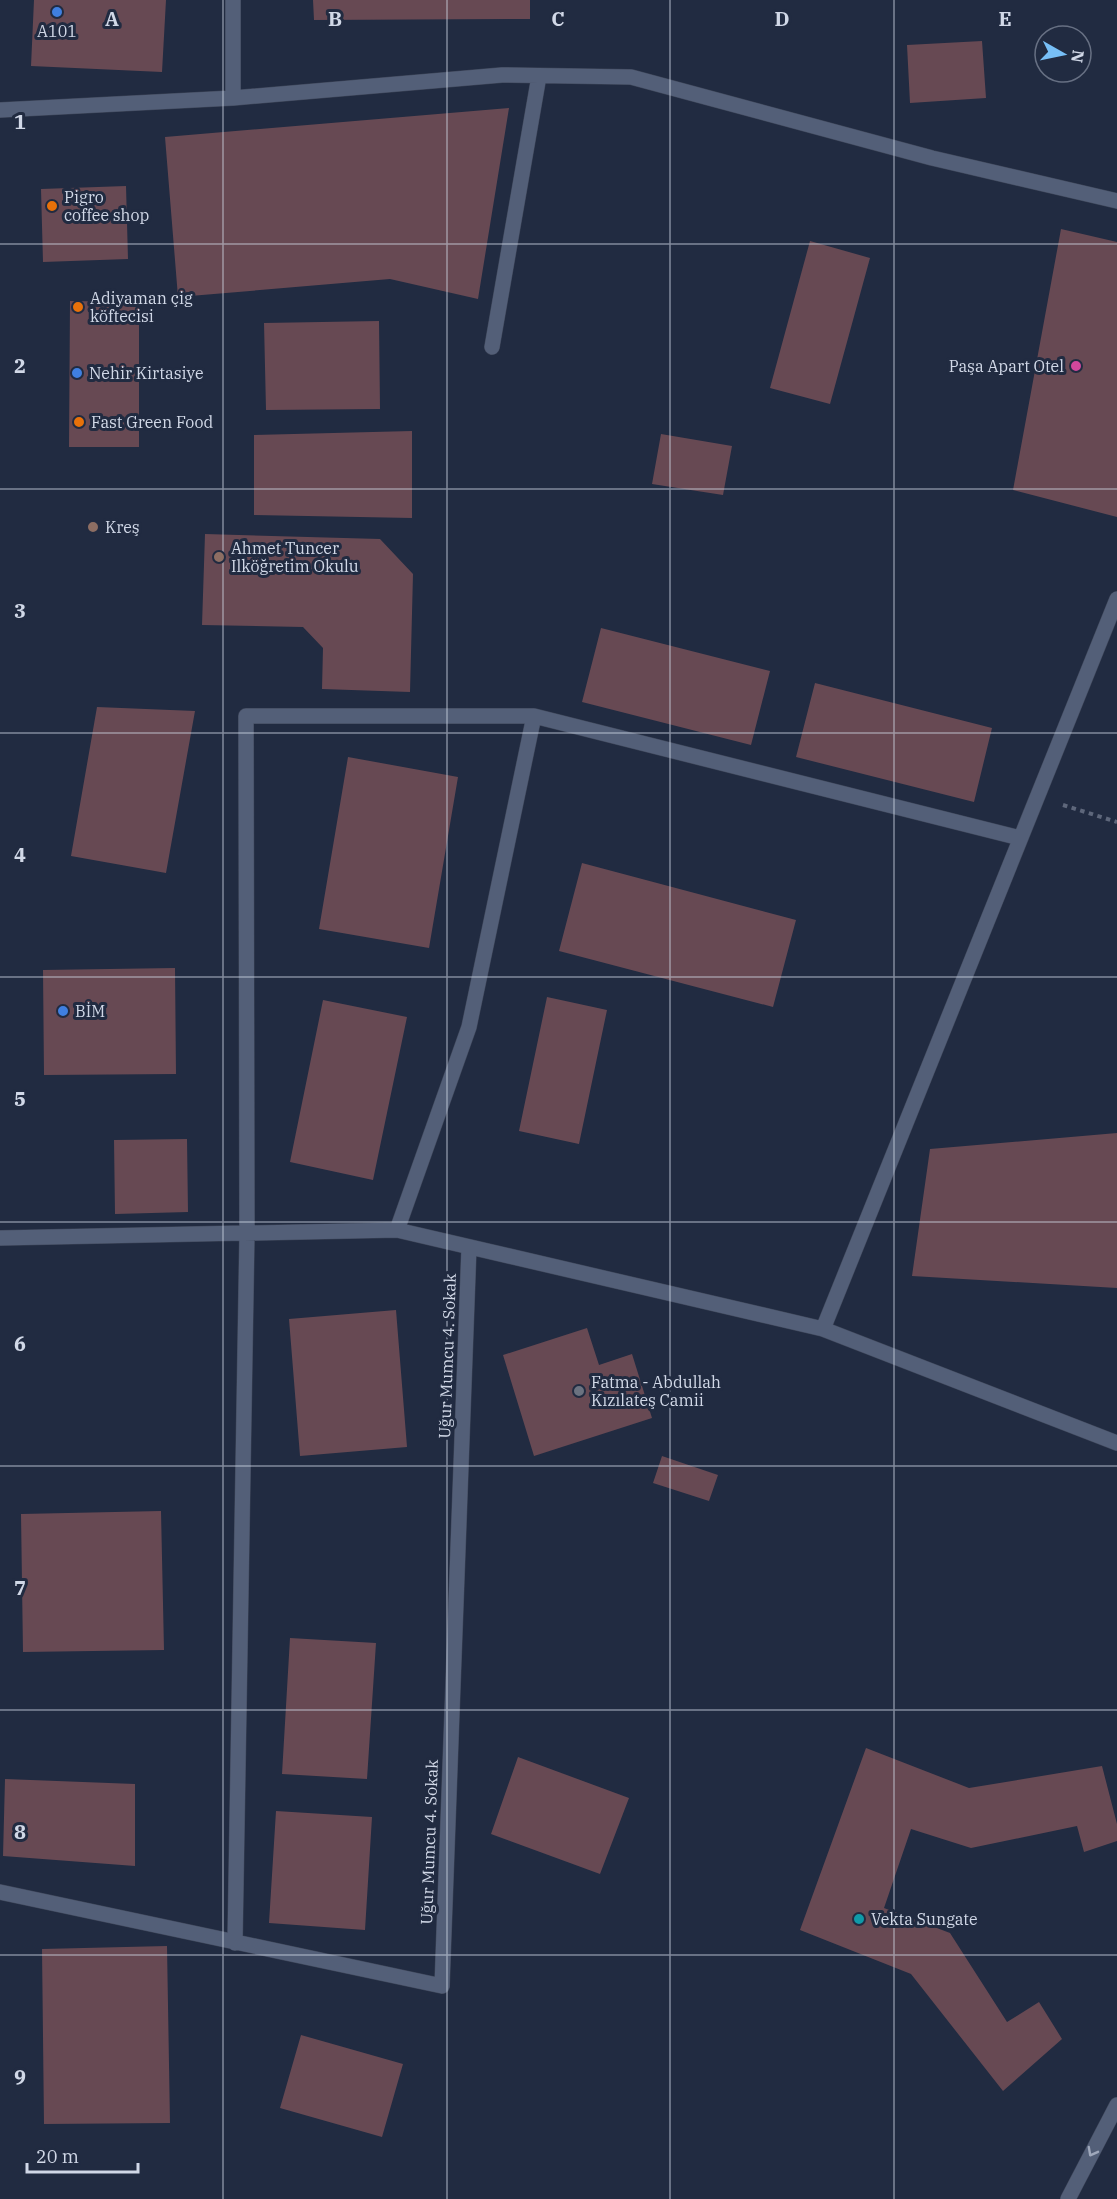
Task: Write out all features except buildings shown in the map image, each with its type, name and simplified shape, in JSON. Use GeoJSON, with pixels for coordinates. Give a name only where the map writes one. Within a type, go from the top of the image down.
{"type":"FeatureCollection","features":[{"type":"Feature","properties":{"kind":"street"},"geometry":{"type":"LineString","coordinates":[[233,0],[233,98]]}},
{"type":"Feature","properties":{"kind":"street"},"geometry":{"type":"LineString","coordinates":[[0,110],[233,98],[502,75],[631,77],[932,158],[1117,201]]}},
{"type":"Feature","properties":{"kind":"street"},"geometry":{"type":"LineString","coordinates":[[492,347],[539,76]]}},
{"type":"Feature","properties":{"kind":"street"},"geometry":{"type":"LineString","coordinates":[[823,1329],[1117,599]]}},
{"type":"Feature","properties":{"kind":"street"},"geometry":{"type":"LineString","coordinates":[[235,1943],[247,1233],[246,716],[534,716],[1020,838]]}},
{"type":"Feature","properties":{"kind":"street"},"geometry":{"type":"LineString","coordinates":[[397,1230],[469,1027],[534,716]]}},
{"type":"Feature","properties":{"kind":"street"},"geometry":{"type":"LineString","coordinates":[[0,1238],[397,1230],[823,1329],[1117,1443]]}},
{"type":"Feature","properties":{"kind":"street","name":"Uğur Mumcu 4. Sokak"},"geometry":{"type":"LineString","coordinates":[[0,1892],[442,1986],[469,1247]]}},
{"type":"Feature","properties":{"kind":"street"},"geometry":{"type":"LineString","coordinates":[[1068,2199],[1117,2105]]}},
{"type":"Feature","properties":{"kind":"path"},"geometry":{"type":"LineString","coordinates":[[1038,796],[1117,822]]}},
{"type":"Feature","properties":{"kind":"place","name":"A101"},"geometry":{"type":"Point","coordinates":[57,12]}},
{"type":"Feature","properties":{"kind":"place","name":"Pigro coffee shop"},"geometry":{"type":"Point","coordinates":[52,206]}},
{"type":"Feature","properties":{"kind":"place","name":"Adiyaman çig köftecisi"},"geometry":{"type":"Point","coordinates":[78,307]}},
{"type":"Feature","properties":{"kind":"place","name":"Paşa Apart Otel"},"geometry":{"type":"Point","coordinates":[1076,366]}},
{"type":"Feature","properties":{"kind":"place","name":"Nehir Kirtasiye"},"geometry":{"type":"Point","coordinates":[77,373]}},
{"type":"Feature","properties":{"kind":"place","name":"Fast Green Food"},"geometry":{"type":"Point","coordinates":[79,422]}},
{"type":"Feature","properties":{"kind":"place","name":"Kreş"},"geometry":{"type":"Point","coordinates":[93,527]}},
{"type":"Feature","properties":{"kind":"place","name":"Ahmet Tuncer Ilköğretim Okulu"},"geometry":{"type":"Point","coordinates":[219,557]}},
{"type":"Feature","properties":{"kind":"place","name":"BİM"},"geometry":{"type":"Point","coordinates":[63,1011]}},
{"type":"Feature","properties":{"kind":"place","name":"Fatma - Abdullah Kızılateş Camii"},"geometry":{"type":"Point","coordinates":[579,1391]}},
{"type":"Feature","properties":{"kind":"place","name":"Vekta Sungate"},"geometry":{"type":"Point","coordinates":[859,1919]}}]}
